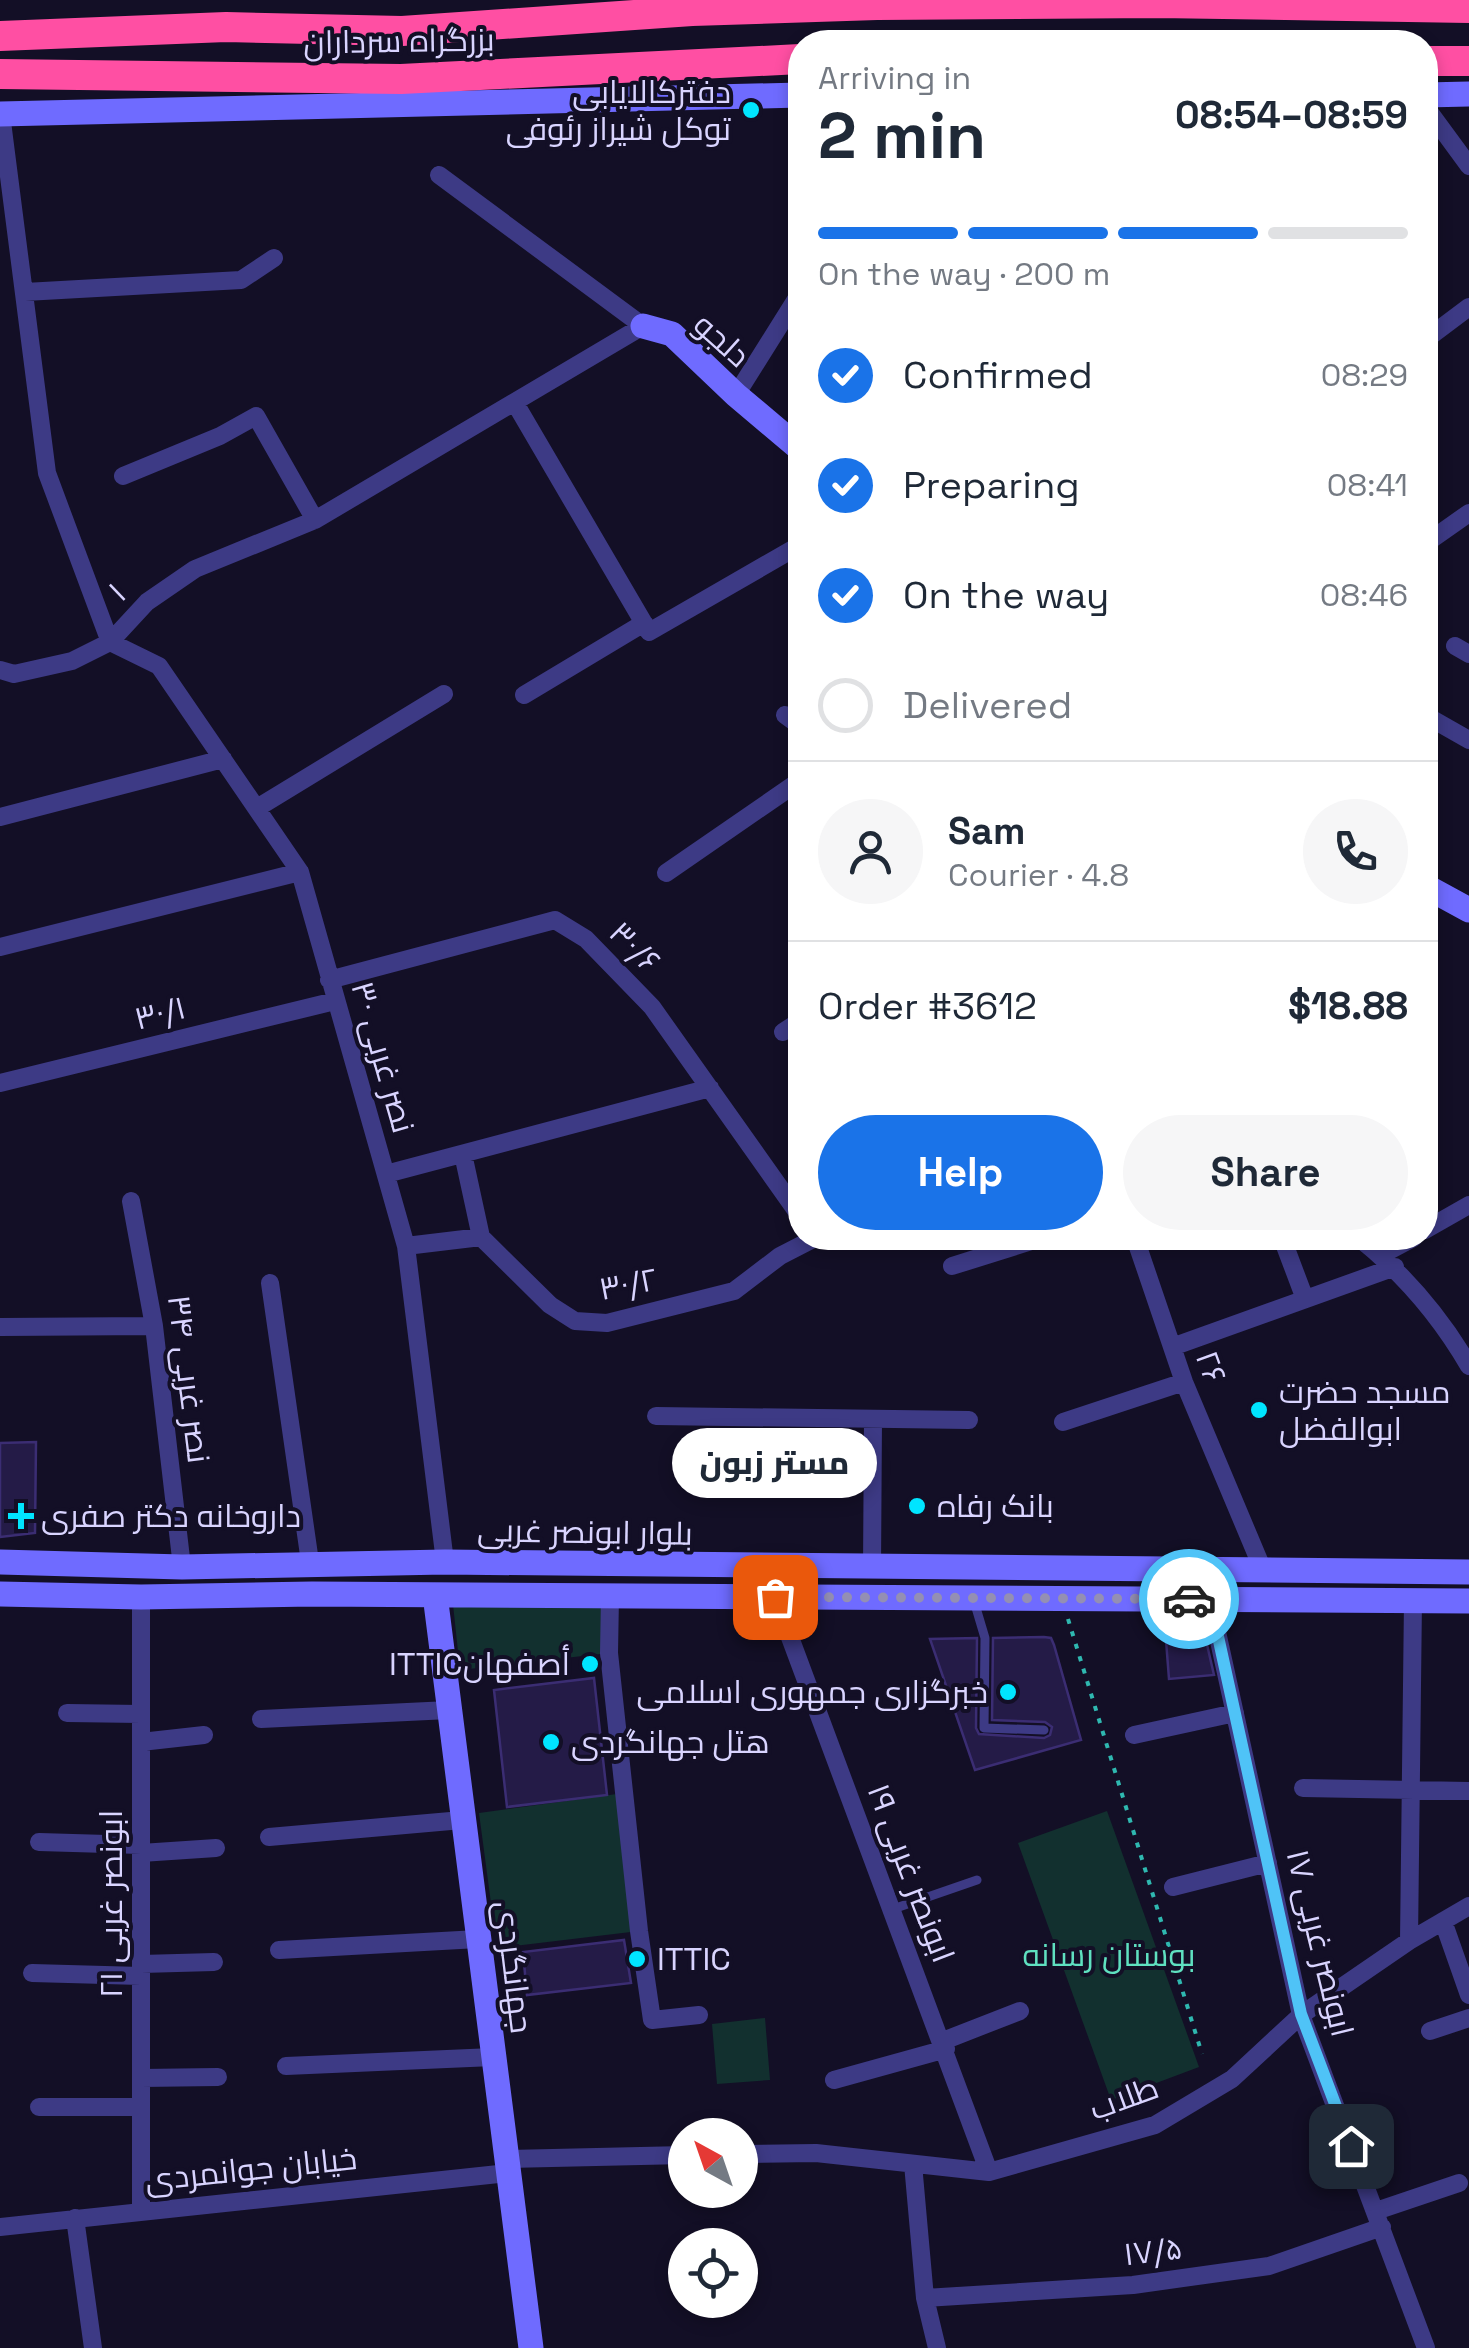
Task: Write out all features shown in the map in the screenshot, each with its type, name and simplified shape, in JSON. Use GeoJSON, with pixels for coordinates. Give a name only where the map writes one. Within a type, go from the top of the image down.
{"type":"FeatureCollection","features":[{"type":"Feature","properties":{"kind":"highway","name":"بزرگراه سرداران"},"geometry":{"type":"LineString","coordinates":[[0,36],[226,27],[402,31],[692,5],[1121,3],[1469,8]]}},
{"type":"Feature","properties":{"kind":"highway","name":"بزرگراه سرداران"},"geometry":{"type":"LineString","coordinates":[[0,74],[401,79],[788,61]]}},
{"type":"Feature","properties":{"kind":"highway"},"geometry":{"type":"LineString","coordinates":[[1438,61],[1469,61]]}},
{"type":"Feature","properties":{"kind":"main road"},"geometry":{"type":"LineString","coordinates":[[0,20],[70,36]]}},
{"type":"Feature","properties":{"kind":"main road"},"geometry":{"type":"LineString","coordinates":[[1438,94],[1469,94]]}},
{"type":"Feature","properties":{"kind":"main road"},"geometry":{"type":"LineString","coordinates":[[0,114],[788,95]]}},
{"type":"Feature","properties":{"kind":"main road","name":"دلجو"},"geometry":{"type":"LineString","coordinates":[[643,326],[672,334],[736,395],[788,435]]}},
{"type":"Feature","properties":{"kind":"main road"},"geometry":{"type":"LineString","coordinates":[[1438,899],[1469,910]]}},
{"type":"Feature","properties":{"kind":"main road","name":"بلوار ابونصر غربی"},"geometry":{"type":"LineString","coordinates":[[0,1562],[182,1566],[445,1562],[1469,1572]]}},
{"type":"Feature","properties":{"kind":"main road","name":"بلوار ابونصر غربی"},"geometry":{"type":"LineString","coordinates":[[0,1594],[141,1598],[434,1595],[1469,1601]]}},
{"type":"Feature","properties":{"kind":"main road","name":"جهانگردی"},"geometry":{"type":"LineString","coordinates":[[434,1595],[531,2348]]}},
{"type":"Feature","properties":{"kind":"street","name":"۱"},"geometry":{"type":"LineString","coordinates":[[0,114],[47,473],[110,642],[148,602],[195,569],[315,520],[643,326]]}},
{"type":"Feature","properties":{"kind":"street"},"geometry":{"type":"LineString","coordinates":[[1438,124],[1469,166]]}},
{"type":"Feature","properties":{"kind":"street"},"geometry":{"type":"LineString","coordinates":[[439,175],[643,326]]}},
{"type":"Feature","properties":{"kind":"street"},"geometry":{"type":"LineString","coordinates":[[25,292],[241,280],[274,258]]}},
{"type":"Feature","properties":{"kind":"street"},"geometry":{"type":"LineString","coordinates":[[1438,325],[1469,307]]}},
{"type":"Feature","properties":{"kind":"street"},"geometry":{"type":"LineString","coordinates":[[736,395],[788,312]]}},
{"type":"Feature","properties":{"kind":"street"},"geometry":{"type":"LineString","coordinates":[[515,403],[647,627]]}},
{"type":"Feature","properties":{"kind":"street"},"geometry":{"type":"LineString","coordinates":[[122,476],[220,436],[256,416],[315,520]]}},
{"type":"Feature","properties":{"kind":"street"},"geometry":{"type":"LineString","coordinates":[[1438,529],[1469,513]]}},
{"type":"Feature","properties":{"kind":"street"},"geometry":{"type":"LineString","coordinates":[[524,696],[788,551]]}},
{"type":"Feature","properties":{"kind":"street"},"geometry":{"type":"LineString","coordinates":[[0,670],[14,674],[72,661],[110,642]]}},
{"type":"Feature","properties":{"kind":"street","name":"نصر غربی ۳۰"},"geometry":{"type":"LineString","coordinates":[[110,642],[159,666],[300,872],[406,1246],[445,1562]]}},
{"type":"Feature","properties":{"kind":"street"},"geometry":{"type":"LineString","coordinates":[[257,808],[444,694]]}},
{"type":"Feature","properties":{"kind":"street"},"geometry":{"type":"LineString","coordinates":[[1438,722],[1469,740]]}},
{"type":"Feature","properties":{"kind":"street"},"geometry":{"type":"LineString","coordinates":[[0,817],[223,759]]}},
{"type":"Feature","properties":{"kind":"street"},"geometry":{"type":"LineString","coordinates":[[666,873],[788,792]]}},
{"type":"Feature","properties":{"kind":"street"},"geometry":{"type":"LineString","coordinates":[[0,947],[300,872]]}},
{"type":"Feature","properties":{"kind":"street","name":"۳۰/۶"},"geometry":{"type":"LineString","coordinates":[[329,980],[555,920],[586,938],[652,1006],[788,1199]]}},
{"type":"Feature","properties":{"kind":"street","name":"۳۰/۱"},"geometry":{"type":"LineString","coordinates":[[0,1083],[334,1001]]}},
{"type":"Feature","properties":{"kind":"street"},"geometry":{"type":"LineString","coordinates":[[783,1032],[788,1029]]}},
{"type":"Feature","properties":{"kind":"street"},"geometry":{"type":"LineString","coordinates":[[386,1174],[710,1088]]}},
{"type":"Feature","properties":{"kind":"street"},"geometry":{"type":"LineString","coordinates":[[406,1246],[481,1237],[464,1154]]}},
{"type":"Feature","properties":{"kind":"street","name":"نصر غربی ۳۴"},"geometry":{"type":"LineString","coordinates":[[130,1200],[154,1326],[182,1566]]}},
{"type":"Feature","properties":{"kind":"street"},"geometry":{"type":"LineString","coordinates":[[1438,1223],[1469,1206]]}},
{"type":"Feature","properties":{"kind":"street","name":"۳۰/۲"},"geometry":{"type":"LineString","coordinates":[[481,1237],[550,1305],[575,1320],[608,1324],[734,1291],[792,1250]]}},
{"type":"Feature","properties":{"kind":"street"},"geometry":{"type":"LineString","coordinates":[[952,1266],[1003,1250]]}},
{"type":"Feature","properties":{"kind":"street","name":"۲۶"},"geometry":{"type":"LineString","coordinates":[[1139,1250],[1184,1382],[1263,1570]]}},
{"type":"Feature","properties":{"kind":"street"},"geometry":{"type":"LineString","coordinates":[[1286,1250],[1304,1299]]}},
{"type":"Feature","properties":{"kind":"street"},"geometry":{"type":"LineString","coordinates":[[1375,1250],[1450,1333],[1469,1366]]}},
{"type":"Feature","properties":{"kind":"street"},"geometry":{"type":"LineString","coordinates":[[1172,1347],[1304,1299],[1388,1261],[1399,1250]]}},
{"type":"Feature","properties":{"kind":"street"},"geometry":{"type":"LineString","coordinates":[[270,1283],[310,1562]]}},
{"type":"Feature","properties":{"kind":"street"},"geometry":{"type":"LineString","coordinates":[[0,1327],[154,1326]]}},
{"type":"Feature","properties":{"kind":"street"},"geometry":{"type":"LineString","coordinates":[[1064,1422],[1184,1382]]}},
{"type":"Feature","properties":{"kind":"street"},"geometry":{"type":"LineString","coordinates":[[656,1416],[969,1420]]}},
{"type":"Feature","properties":{"kind":"street"},"geometry":{"type":"LineString","coordinates":[[872,1568],[873,1418]]}},
{"type":"Feature","properties":{"kind":"street"},"geometry":{"type":"LineString","coordinates":[[610,1597],[610,1653],[652,2020],[698,2015]]}},
{"type":"Feature","properties":{"kind":"street","name":"ابونصر غربی ۱۹"},"geometry":{"type":"LineString","coordinates":[[775,1597],[990,2172]]}},
{"type":"Feature","properties":{"kind":"street","name":"ابونصر غربی ۲۱"},"geometry":{"type":"LineString","coordinates":[[141,1598],[141,2210]]}},
{"type":"Feature","properties":{"kind":"street","name":"ابونصر غربی ۱۷"},"geometry":{"type":"LineString","coordinates":[[1210,1600],[1301,2014],[1426,2348]]}},
{"type":"Feature","properties":{"kind":"street"},"geometry":{"type":"LineString","coordinates":[[1409,1941],[1413,1600]]}},
{"type":"Feature","properties":{"kind":"street"},"geometry":{"type":"LineString","coordinates":[[261,1718],[448,1710]]}},
{"type":"Feature","properties":{"kind":"street"},"geometry":{"type":"LineString","coordinates":[[66,1712],[141,1714]]}},
{"type":"Feature","properties":{"kind":"street"},"geometry":{"type":"LineString","coordinates":[[1134,1735],[1236,1713]]}},
{"type":"Feature","properties":{"kind":"street"},"geometry":{"type":"LineString","coordinates":[[141,1742],[204,1735]]}},
{"type":"Feature","properties":{"kind":"street"},"geometry":{"type":"LineString","coordinates":[[1303,1788],[1469,1791]]}},
{"type":"Feature","properties":{"kind":"street"},"geometry":{"type":"LineString","coordinates":[[270,1837],[462,1820]]}},
{"type":"Feature","properties":{"kind":"street"},"geometry":{"type":"LineString","coordinates":[[39,1842],[141,1849],[216,1848]]}},
{"type":"Feature","properties":{"kind":"street"},"geometry":{"type":"LineString","coordinates":[[1173,1886],[1268,1863]]}},
{"type":"Feature","properties":{"kind":"street","name":"طلاب"},"geometry":{"type":"LineString","coordinates":[[758,2154],[816,2153],[990,2172],[1154,2124],[1232,2080],[1301,2014],[1409,1941],[1469,1906]]}},
{"type":"Feature","properties":{"kind":"street"},"geometry":{"type":"LineString","coordinates":[[1443,1922],[1469,1996]]}},
{"type":"Feature","properties":{"kind":"street"},"geometry":{"type":"LineString","coordinates":[[279,1950],[478,1939]]}},
{"type":"Feature","properties":{"kind":"street"},"geometry":{"type":"LineString","coordinates":[[32,1973],[141,1970],[214,1962]]}},
{"type":"Feature","properties":{"kind":"street"},"geometry":{"type":"LineString","coordinates":[[834,2080],[944,2045],[1020,2012]]}},
{"type":"Feature","properties":{"kind":"street"},"geometry":{"type":"LineString","coordinates":[[1430,2031],[1469,2018]]}},
{"type":"Feature","properties":{"kind":"street"},"geometry":{"type":"LineString","coordinates":[[286,2066],[493,2057]]}},
{"type":"Feature","properties":{"kind":"street"},"geometry":{"type":"LineString","coordinates":[[141,2078],[218,2076]]}},
{"type":"Feature","properties":{"kind":"street"},"geometry":{"type":"LineString","coordinates":[[39,2106],[141,2107]]}},
{"type":"Feature","properties":{"kind":"street"},"geometry":{"type":"LineString","coordinates":[[507,2166],[668,2157]]}},
{"type":"Feature","properties":{"kind":"street"},"geometry":{"type":"LineString","coordinates":[[913,2164],[925,2298],[937,2348]]}},
{"type":"Feature","properties":{"kind":"street","name":"خیابان جوانمردی"},"geometry":{"type":"LineString","coordinates":[[0,2227],[507,2166]]}},
{"type":"Feature","properties":{"kind":"street","name":"۱۷/۵"},"geometry":{"type":"LineString","coordinates":[[925,2298],[1133,2285],[1269,2266],[1458,2183]]}},
{"type":"Feature","properties":{"kind":"street"},"geometry":{"type":"LineString","coordinates":[[75,2218],[94,2348]]}},
{"type":"Feature","properties":{"kind":"lane"},"geometry":{"type":"LineString","coordinates":[[973,1598],[985,1638],[984,1728],[1044,1730]]}},
{"type":"Feature","properties":{"kind":"lane"},"geometry":{"type":"LineString","coordinates":[[893,1909],[977,1880]]}},
{"type":"Feature","properties":{"kind":"path"},"geometry":{"type":"LineString","coordinates":[[1062,1598],[1202,2054]]}},
{"type":"Feature","properties":{"kind":"green space"},"geometry":{"type":"Polygon","coordinates":[[[452,1595],[610,1597],[609,1653],[460,1670],[452,1595]]]}},
{"type":"Feature","properties":{"kind":"green space"},"geometry":{"type":"Polygon","coordinates":[[[624,1793],[639,1931],[497,1948],[479,1813],[624,1793]]]}},
{"type":"Feature","properties":{"kind":"green space","name":"بوستان رسانه"},"geometry":{"type":"Polygon","coordinates":[[[1107,1811],[1199,2067],[1111,2100],[1018,1843],[1107,1811]]]}},
{"type":"Feature","properties":{"kind":"green space"},"geometry":{"type":"Polygon","coordinates":[[[765,2018],[770,2080],[717,2084],[712,2024],[765,2018]]]}},
{"type":"Feature","properties":{"kind":"building"},"geometry":{"type":"Polygon","coordinates":[[[36,1442],[35,1533],[0,1537],[0,1443],[36,1442]]]}},
{"type":"Feature","properties":{"kind":"building"},"geometry":{"type":"Polygon","coordinates":[[[1205,1636],[1214,1675],[1169,1679],[1166,1640],[1205,1636]]]}},
{"type":"Feature","properties":{"kind":"building","name":"خبرگزاری جمهوری اسلامی"},"geometry":{"type":"Polygon","coordinates":[[[1044,1637],[1051,1638],[1054,1645],[1081,1740],[975,1770],[930,1639],[977,1638],[979,1734],[1044,1738],[1050,1735],[1052,1727],[1045,1722],[992,1720],[993,1638],[1044,1637]]]}},
{"type":"Feature","properties":{"kind":"building","name":"هتل جهانگردی"},"geometry":{"type":"Polygon","coordinates":[[[594,1678],[607,1795],[507,1807],[494,1690],[594,1678]]]}},
{"type":"Feature","properties":{"kind":"building"},"geometry":{"type":"Polygon","coordinates":[[[624,1940],[631,1983],[527,1995],[523,1952],[624,1940]]]}},
{"type":"Feature","properties":{"kind":"way so far"},"geometry":{"type":"LineString","coordinates":[[775,1597],[1189,1599]]}},
{"type":"Feature","properties":{"kind":"place","name":"دفترکالایابی توکل شیراز رئوفی"},"geometry":{"type":"Point","coordinates":[751,110]}},
{"type":"Feature","properties":{"kind":"place","name":"مسجد حضرت ابوالفضل"},"geometry":{"type":"Point","coordinates":[1259,1410]}},
{"type":"Feature","properties":{"kind":"place","name":"بانک رفاه"},"geometry":{"type":"Point","coordinates":[917,1506]}},
{"type":"Feature","properties":{"kind":"place","name":"داروخانه دکتر صفری"},"geometry":{"type":"Point","coordinates":[21,1516]}},
{"type":"Feature","properties":{"kind":"place","name":"مستر زبون"},"geometry":{"type":"Point","coordinates":[775,1597]}},
{"type":"Feature","properties":{"kind":"place","name":"ITTICأصفهان"},"geometry":{"type":"Point","coordinates":[590,1664]}},
{"type":"Feature","properties":{"kind":"place","name":"خبرگزاری جمهوری اسلامی"},"geometry":{"type":"Point","coordinates":[1008,1692]}},
{"type":"Feature","properties":{"kind":"place","name":"هتل جهانگردی"},"geometry":{"type":"Point","coordinates":[551,1742]}},
{"type":"Feature","properties":{"kind":"place","name":"ITTIC"},"geometry":{"type":"Point","coordinates":[637,1959]}},
{"type":"Feature","properties":{"kind":"route"},"geometry":{"type":"LineString","coordinates":[[1189,1599],[1210,1600],[1301,2014],[1351,2146]]}}]}
